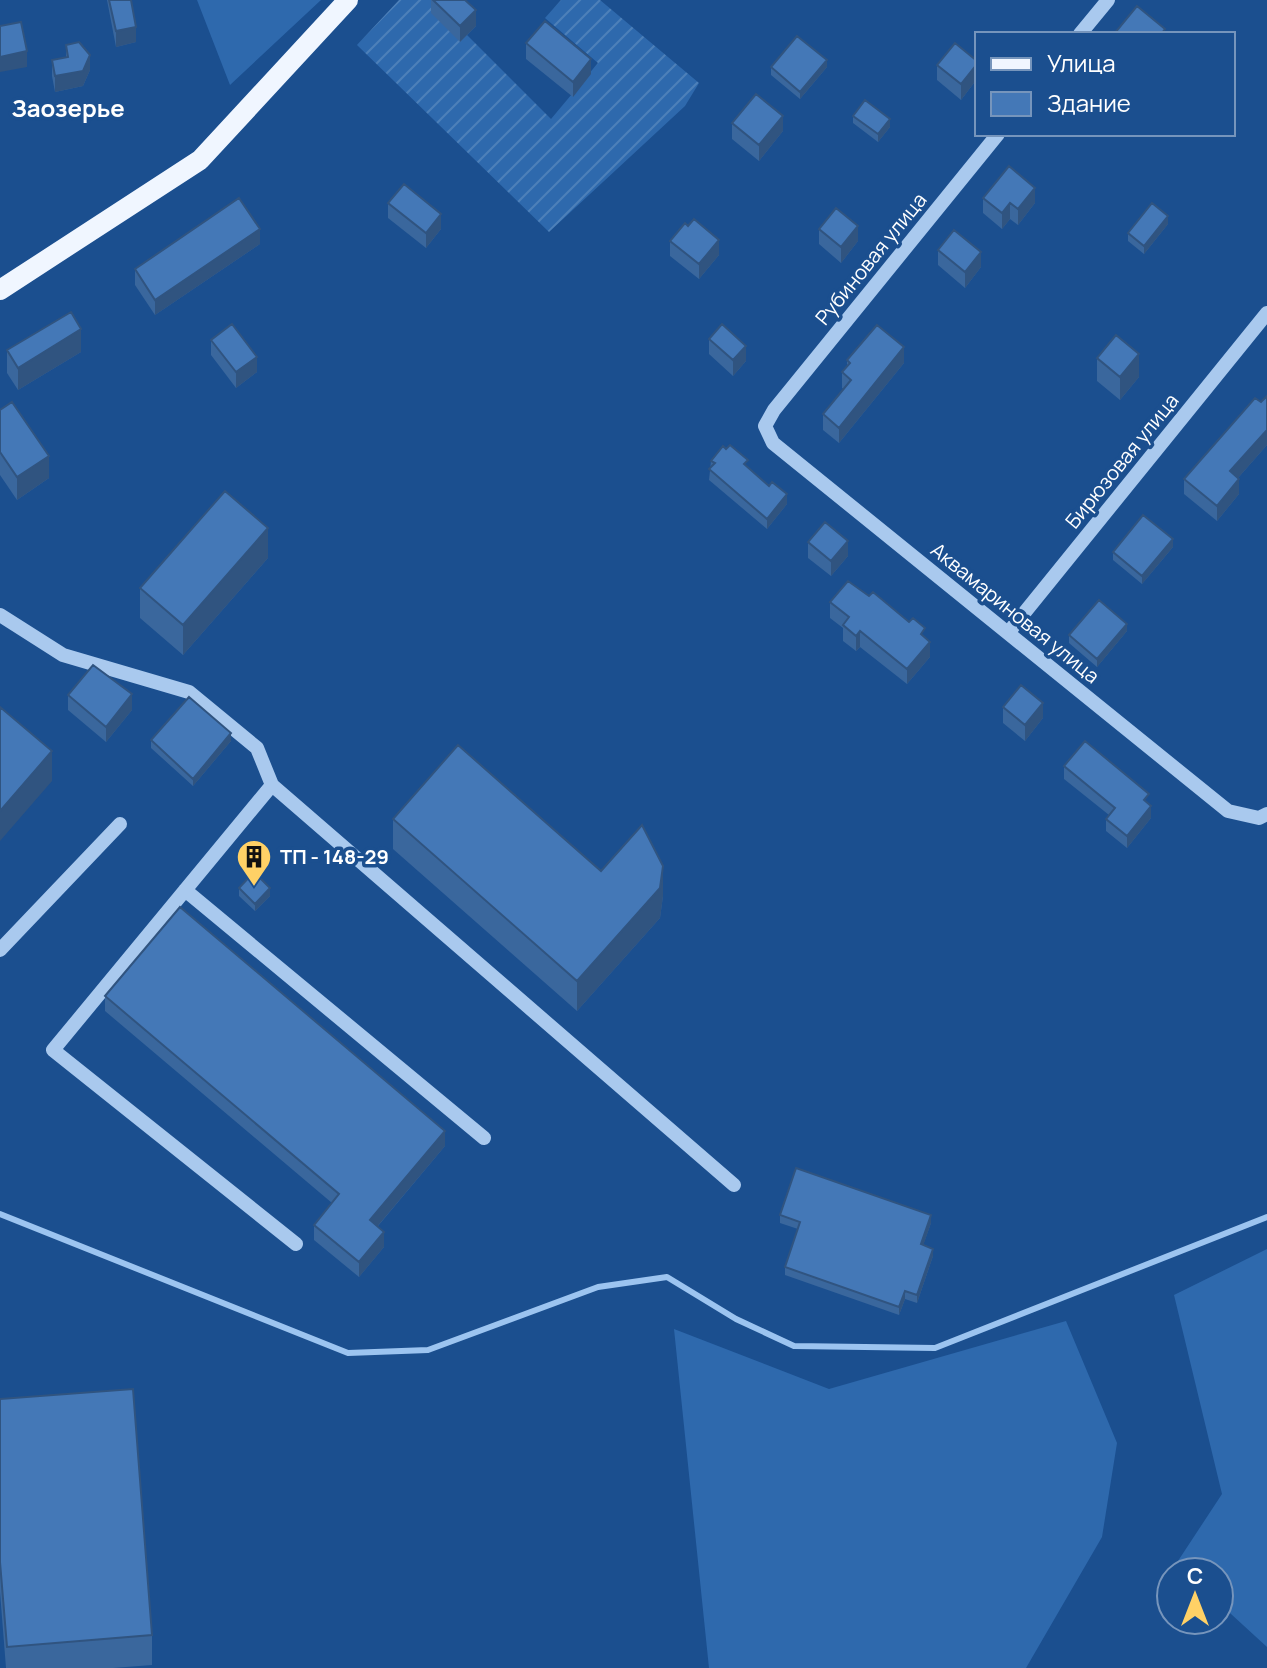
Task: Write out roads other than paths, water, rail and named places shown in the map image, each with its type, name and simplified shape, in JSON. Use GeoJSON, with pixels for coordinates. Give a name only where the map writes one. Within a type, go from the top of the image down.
{"type":"FeatureCollection","features":[{"type":"Feature","properties":{"kind":"main road"},"geometry":{"type":"LineString","coordinates":[[0,290],[200,160],[348,0]]}},
{"type":"Feature","properties":{"kind":"street"},"geometry":{"type":"LineString","coordinates":[[1082,32],[1108,0]]}},
{"type":"Feature","properties":{"kind":"street","name":"Рубиновая улица"},"geometry":{"type":"LineString","coordinates":[[774,410],[996,136]]}},
{"type":"Feature","properties":{"kind":"street","name":"Бирюзовая улица"},"geometry":{"type":"LineString","coordinates":[[1008,633],[1267,313]]}},
{"type":"Feature","properties":{"kind":"street","name":"Аквамариновая улица"},"geometry":{"type":"LineString","coordinates":[[774,410],[765,426],[773,443],[1228,811],[1259,818],[1267,814]]}},
{"type":"Feature","properties":{"kind":"street"},"geometry":{"type":"LineString","coordinates":[[0,615],[63,655],[189,692],[257,748],[272,785],[734,1185]]}},
{"type":"Feature","properties":{"kind":"street"},"geometry":{"type":"LineString","coordinates":[[272,785],[53,1050],[296,1244]]}},
{"type":"Feature","properties":{"kind":"street"},"geometry":{"type":"LineString","coordinates":[[0,950],[120,824]]}},
{"type":"Feature","properties":{"kind":"street"},"geometry":{"type":"LineString","coordinates":[[185,890],[484,1138]]}},
{"type":"Feature","properties":{"kind":"waterway"},"geometry":{"type":"LineString","coordinates":[[0,1214],[348,1353],[428,1350],[598,1287],[667,1277],[736,1319],[794,1346],[935,1348],[1267,1217]]}},
{"type":"Feature","properties":{"kind":"place","name":"ТП - 148-29"},"geometry":{"type":"Point","coordinates":[254,888]}},
{"type":"Feature","properties":{"kind":"district","name":"Заозерье"},"geometry":{"type":"Point","coordinates":[68,109]}}]}
